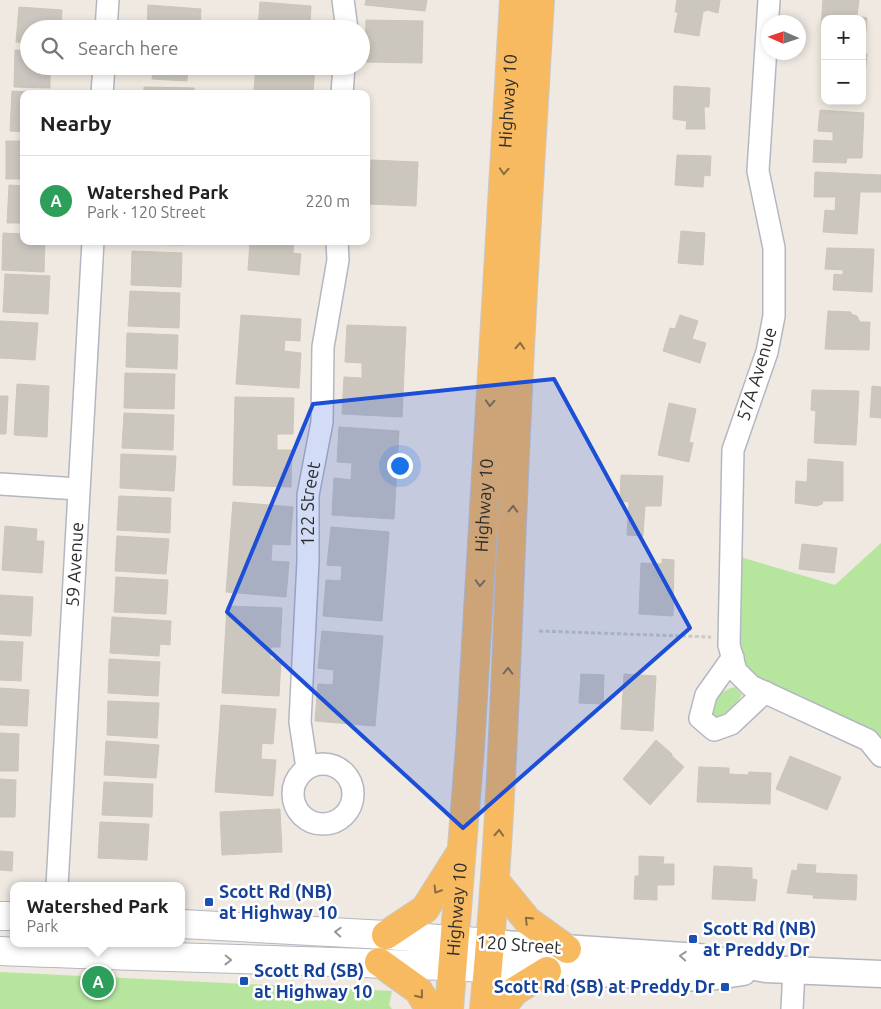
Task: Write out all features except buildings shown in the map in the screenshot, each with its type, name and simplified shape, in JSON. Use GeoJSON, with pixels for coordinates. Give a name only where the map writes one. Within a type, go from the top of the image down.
{"type":"FeatureCollection","features":[{"type":"Feature","properties":{"kind":"highway","name":"Highway 10"},"geometry":{"type":"LineString","coordinates":[[449,1009],[463,849],[514,0]]}},
{"type":"Feature","properties":{"kind":"highway","name":"Highway 10"},"geometry":{"type":"LineString","coordinates":[[484,1009],[496,882],[508,673],[517,411],[540,0]]}},
{"type":"Feature","properties":{"kind":"highway"},"geometry":{"type":"LineString","coordinates":[[386,935],[424,910],[463,849]]}},
{"type":"Feature","properties":{"kind":"highway"},"geometry":{"type":"LineString","coordinates":[[496,882],[528,922],[567,949]]}},
{"type":"Feature","properties":{"kind":"highway"},"geometry":{"type":"LineString","coordinates":[[379,962],[418,990],[430,1009]]}},
{"type":"Feature","properties":{"kind":"highway"},"geometry":{"type":"LineString","coordinates":[[500,1009],[515,991],[547,971]]}},
{"type":"Feature","properties":{"kind":"main road","name":"120 Street"},"geometry":{"type":"LineString","coordinates":[[185,924],[386,935],[454,953]]}},
{"type":"Feature","properties":{"kind":"main road","name":"120 Street"},"geometry":{"type":"LineString","coordinates":[[0,951],[179,959],[379,962],[454,953],[489,955]]}},
{"type":"Feature","properties":{"kind":"street"},"geometry":{"type":"LineString","coordinates":[[107,20],[108,0]]}},
{"type":"Feature","properties":{"kind":"street"},"geometry":{"type":"LineString","coordinates":[[344,0],[346,20]]}},
{"type":"Feature","properties":{"kind":"street","name":"57A Avenue"},"geometry":{"type":"LineString","coordinates":[[769,0],[758,172],[774,248],[774,316],[767,352],[733,450],[731,647],[736,671],[751,686],[868,740],[881,756]]}},
{"type":"Feature","properties":{"kind":"street"},"geometry":{"type":"LineString","coordinates":[[102,90],[103,75]]}},
{"type":"Feature","properties":{"kind":"street"},"geometry":{"type":"LineString","coordinates":[[342,90],[343,75]]}},
{"type":"Feature","properties":{"kind":"street","name":"59 Avenue"},"geometry":{"type":"LineString","coordinates":[[57,882],[93,245]]}},
{"type":"Feature","properties":{"kind":"street","name":"122 Street"},"geometry":{"type":"LineString","coordinates":[[307,768],[300,722],[308,561],[308,496],[322,422],[323,347],[338,260],[337,245]]}},
{"type":"Feature","properties":{"kind":"street"},"geometry":{"type":"LineString","coordinates":[[0,484],[78,489]]}},
{"type":"Feature","properties":{"kind":"street"},"geometry":{"type":"LineString","coordinates":[[731,647],[706,695],[700,718],[714,730],[731,724],[765,692]]}},
{"type":"Feature","properties":{"kind":"street","name":"120 Street"},"geometry":{"type":"LineString","coordinates":[[489,955],[567,949],[699,957],[766,969],[881,974]]}},
{"type":"Feature","properties":{"kind":"street","name":"120 Street"},"geometry":{"type":"LineString","coordinates":[[489,955],[547,971],[704,978],[766,969]]}},
{"type":"Feature","properties":{"kind":"street"},"geometry":{"type":"LineString","coordinates":[[792,1009],[794,970]]}},
{"type":"Feature","properties":{"kind":"path"},"geometry":{"type":"LineString","coordinates":[[539,631],[731,647]]}},
{"type":"Feature","properties":{"kind":"highlighted area"},"geometry":{"type":"Polygon","coordinates":[[[554,379],[690,628],[463,828],[227,612],[313,404],[554,379]]]}},
{"type":"Feature","properties":{"kind":"green space"},"geometry":{"type":"Polygon","coordinates":[[[881,543],[881,745],[756,683],[744,666],[737,644],[737,556],[835,585],[881,543]]]}},
{"type":"Feature","properties":{"kind":"green space"},"geometry":{"type":"Polygon","coordinates":[[[735,687],[742,695],[725,719],[717,721],[709,714],[713,705],[722,693],[735,687]]]}},
{"type":"Feature","properties":{"kind":"green space"},"geometry":{"type":"Polygon","coordinates":[[[0,972],[392,991],[389,1005],[392,1009],[0,1009],[0,972]]]}},
{"type":"Feature","properties":{"kind":"place","name":"Scott Rd (NB) at Highway 10"},"geometry":{"type":"Point","coordinates":[209,902]}},
{"type":"Feature","properties":{"kind":"place","name":"Scott Rd (NB) at Preddy Dr"},"geometry":{"type":"Point","coordinates":[693,939]}},
{"type":"Feature","properties":{"kind":"place","name":"Scott Rd (SB) at Highway 10"},"geometry":{"type":"Point","coordinates":[244,981]}},
{"type":"Feature","properties":{"kind":"place","name":"Watershed Park"},"geometry":{"type":"Point","coordinates":[98,982]}},
{"type":"Feature","properties":{"kind":"place","name":"Scott Rd (SB) at Preddy Dr"},"geometry":{"type":"Point","coordinates":[725,987]}}]}
